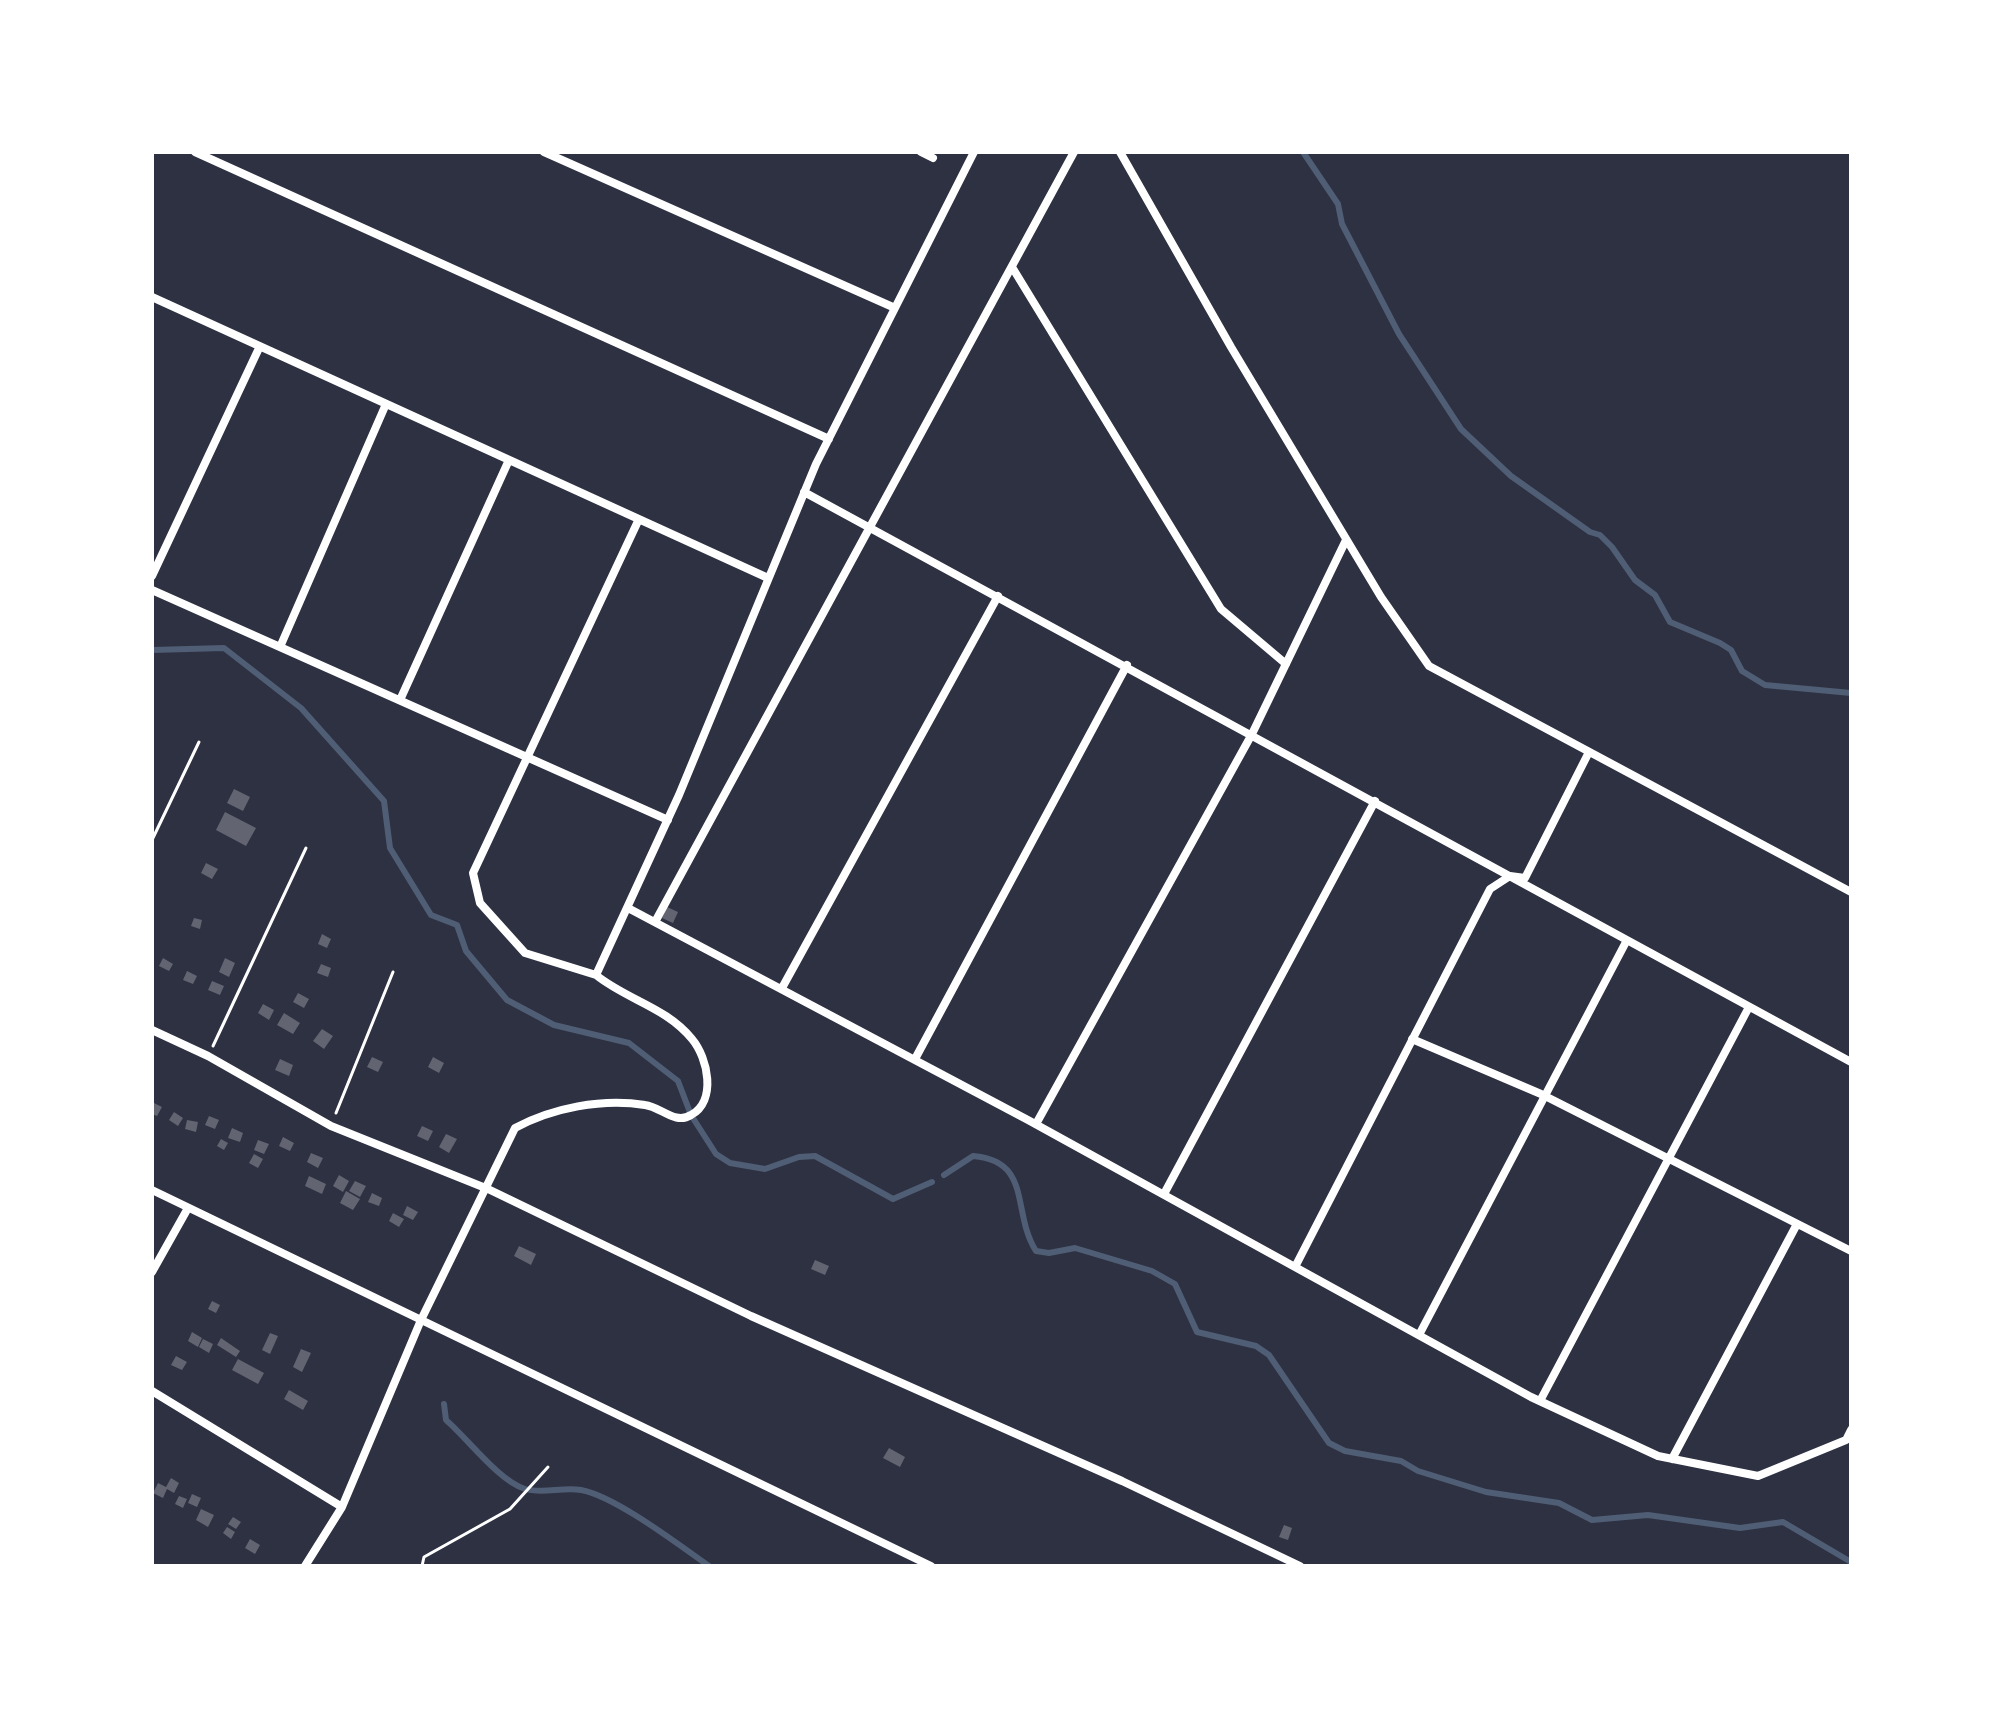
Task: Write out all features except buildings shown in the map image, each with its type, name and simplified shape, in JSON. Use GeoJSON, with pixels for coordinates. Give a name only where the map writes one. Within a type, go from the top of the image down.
{"type":"FeatureCollection","features":[{"type":"Feature","properties":{"kind":"street"},"geometry":{"type":"LineString","coordinates":[[195,152],[829,439]]}},
{"type":"Feature","properties":{"kind":"street"},"geometry":{"type":"LineString","coordinates":[[544,152],[895,308]]}},
{"type":"Feature","properties":{"kind":"street"},"geometry":{"type":"LineString","coordinates":[[921,152],[933,158]]}},
{"type":"Feature","properties":{"kind":"street"},"geometry":{"type":"LineString","coordinates":[[596,975],[668,820],[804,492],[974,152]]}},
{"type":"Feature","properties":{"kind":"street"},"geometry":{"type":"LineString","coordinates":[[655,922],[1074,152]]}},
{"type":"Feature","properties":{"kind":"street"},"geometry":{"type":"LineString","coordinates":[[1120,152],[1346,540],[1429,666],[1851,892]]}},
{"type":"Feature","properties":{"kind":"street"},"geometry":{"type":"LineString","coordinates":[[1012,267],[1221,609],[1286,664]]}},
{"type":"Feature","properties":{"kind":"street"},"geometry":{"type":"LineString","coordinates":[[152,297],[768,578]]}},
{"type":"Feature","properties":{"kind":"street"},"geometry":{"type":"LineString","coordinates":[[152,576],[260,346]]}},
{"type":"Feature","properties":{"kind":"street"},"geometry":{"type":"LineString","coordinates":[[280,647],[386,404]]}},
{"type":"Feature","properties":{"kind":"street"},"geometry":{"type":"LineString","coordinates":[[400,700],[509,460]]}},
{"type":"Feature","properties":{"kind":"street"},"geometry":{"type":"LineString","coordinates":[[804,492],[1127,665],[1851,1062]]}},
{"type":"Feature","properties":{"kind":"street"},"geometry":{"type":"LineString","coordinates":[[305,1566],[342,1507],[421,1320],[488,1189],[515,1128],[543,1113],[617,1103],[648,1105],[676,1118],[691,1115],[705,1099],[708,1068],[693,1039],[649,1003],[617,992],[596,975],[525,953],[480,903],[473,873],[639,519]]}},
{"type":"Feature","properties":{"kind":"street"},"geometry":{"type":"LineString","coordinates":[[1036,1124],[1252,734],[1346,540]]}},
{"type":"Feature","properties":{"kind":"street"},"geometry":{"type":"LineString","coordinates":[[152,590],[668,820]]}},
{"type":"Feature","properties":{"kind":"street"},"geometry":{"type":"LineString","coordinates":[[782,988],[998,596]]}},
{"type":"Feature","properties":{"kind":"street"},"geometry":{"type":"LineString","coordinates":[[915,1059],[1127,665]]}},
{"type":"Feature","properties":{"kind":"street"},"geometry":{"type":"LineString","coordinates":[[1295,1267],[1490,889],[1510,876],[1525,878],[1589,752]]}},
{"type":"Feature","properties":{"kind":"street"},"geometry":{"type":"LineString","coordinates":[[1164,1194],[1375,801]]}},
{"type":"Feature","properties":{"kind":"street"},"geometry":{"type":"LineString","coordinates":[[628,908],[1036,1124],[1540,1401],[1672,1459],[1758,1476],[1846,1440],[1851,1430]]}},
{"type":"Feature","properties":{"kind":"street"},"geometry":{"type":"LineString","coordinates":[[1419,1335],[1627,940]]}},
{"type":"Feature","properties":{"kind":"street"},"geometry":{"type":"LineString","coordinates":[[1540,1401],[1749,1007]]}},
{"type":"Feature","properties":{"kind":"street"},"geometry":{"type":"LineString","coordinates":[[152,1030],[208,1056],[331,1126],[488,1189],[751,1316],[1122,1481],[1300,1566]]}},
{"type":"Feature","properties":{"kind":"street"},"geometry":{"type":"LineString","coordinates":[[1412,1039],[1545,1097],[1851,1251]]}},
{"type":"Feature","properties":{"kind":"street"},"geometry":{"type":"LineString","coordinates":[[152,1190],[931,1566]]}},
{"type":"Feature","properties":{"kind":"street"},"geometry":{"type":"LineString","coordinates":[[152,1272],[188,1208]]}},
{"type":"Feature","properties":{"kind":"street"},"geometry":{"type":"LineString","coordinates":[[1672,1459],[1797,1224]]}},
{"type":"Feature","properties":{"kind":"street"},"geometry":{"type":"LineString","coordinates":[[152,1391],[342,1507]]}},
{"type":"Feature","properties":{"kind":"path"},"geometry":{"type":"LineString","coordinates":[[152,840],[199,742]]}},
{"type":"Feature","properties":{"kind":"path"},"geometry":{"type":"LineString","coordinates":[[208,1056],[306,848]]}},
{"type":"Feature","properties":{"kind":"path"},"geometry":{"type":"LineString","coordinates":[[331,1126],[393,972]]}},
{"type":"Feature","properties":{"kind":"path"},"geometry":{"type":"LineString","coordinates":[[422,1566],[424,1557],[510,1509],[548,1467]]}},
{"type":"Feature","properties":{"kind":"waterway"},"geometry":{"type":"LineString","coordinates":[[1303,152],[1338,204],[1342,224],[1399,334],[1461,429],[1511,476],[1590,532],[1600,535],[1635,580],[1655,595],[1670,622],[1731,650],[1742,671],[1765,685],[1851,693]]}},
{"type":"Feature","properties":{"kind":"waterway"},"geometry":{"type":"LineString","coordinates":[[152,650],[224,648],[301,708],[384,801],[390,848],[431,915],[457,925],[466,951],[507,1000],[554,1025],[629,1043],[678,1081],[691,1115],[716,1154],[730,1163],[765,1169],[799,1157],[815,1156],[893,1199],[932,1182]]}},
{"type":"Feature","properties":{"kind":"waterway"},"geometry":{"type":"LineString","coordinates":[[944,1175],[973,1156],[992,1160],[1005,1167],[1013,1178],[1036,1251],[1049,1253],[1075,1248],[1152,1271],[1175,1284],[1197,1332],[1256,1346],[1269,1355],[1329,1443],[1345,1451],[1401,1461],[1418,1471],[1486,1492],[1559,1503],[1592,1520],[1648,1515],[1740,1528],[1783,1522],[1851,1562]]}},
{"type":"Feature","properties":{"kind":"waterway"},"geometry":{"type":"LineString","coordinates":[[444,1404],[446,1420],[494,1469],[515,1485],[532,1490],[574,1489],[595,1494],[646,1522],[709,1566]]}}]}
